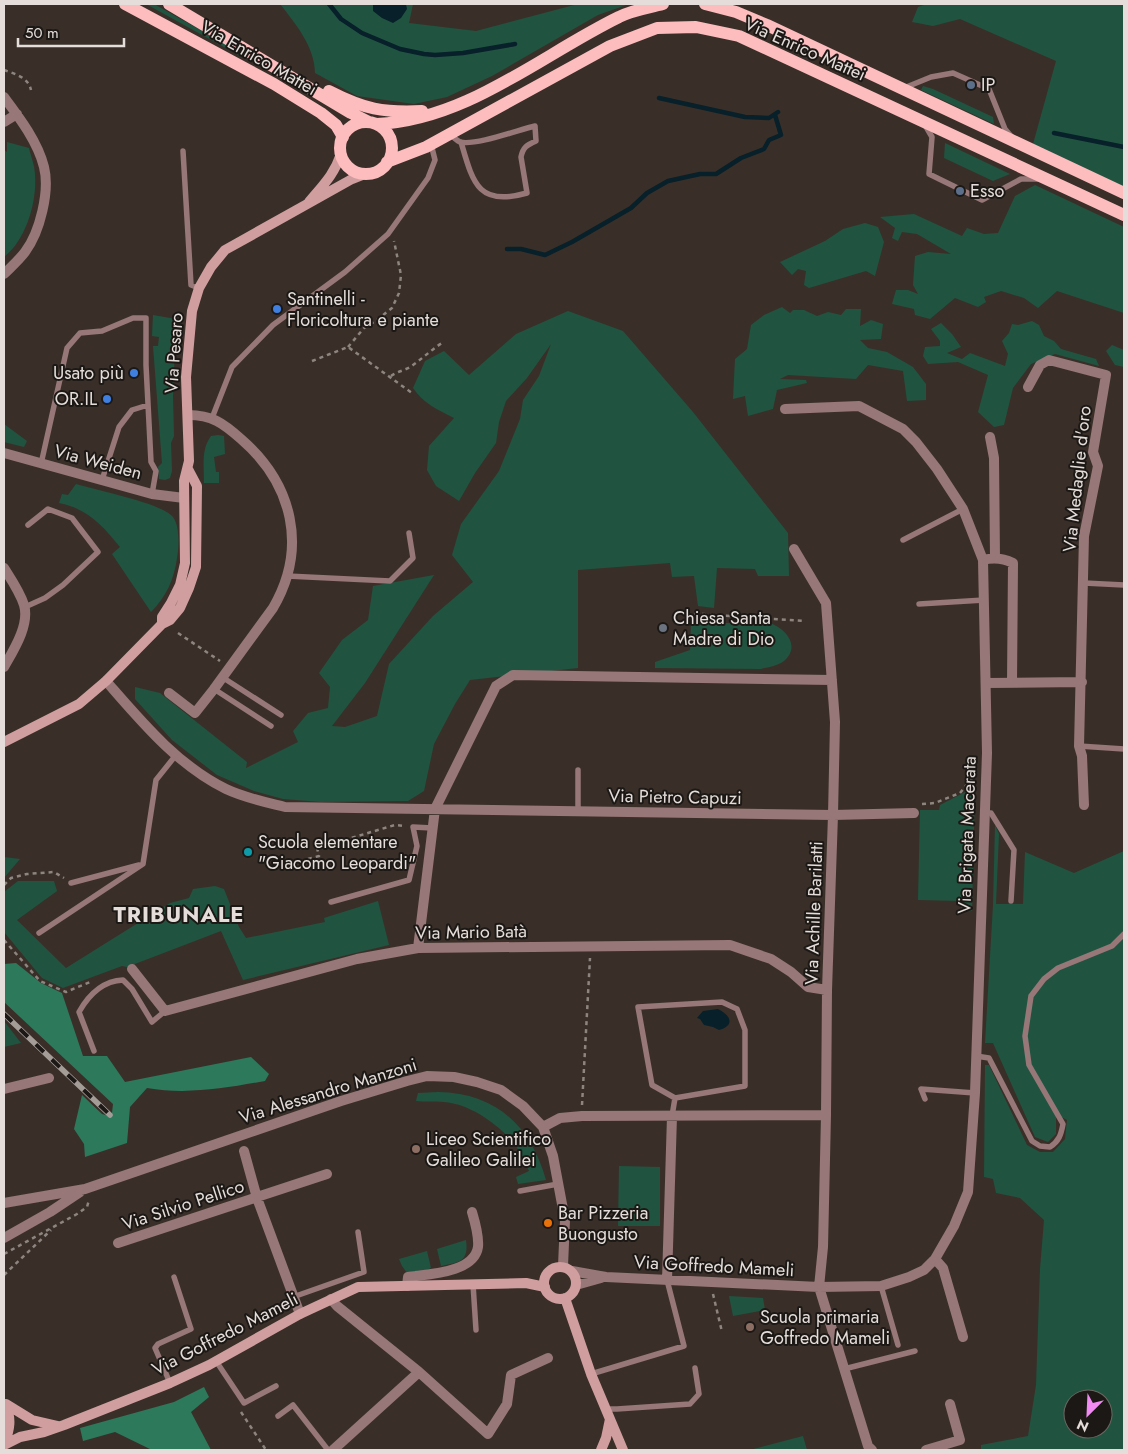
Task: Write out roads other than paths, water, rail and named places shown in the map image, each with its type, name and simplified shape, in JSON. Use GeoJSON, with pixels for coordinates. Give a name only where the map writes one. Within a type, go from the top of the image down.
{"type":"FeatureCollection","features":[{"type":"Feature","properties":{"kind":"main road","name":"Via Enrico Mattei"},"geometry":{"type":"LineString","coordinates":[[125,4],[274,84],[321,113],[336,125],[343,136]]}},
{"type":"Feature","properties":{"kind":"main road","name":"Via Enrico Mattei"},"geometry":{"type":"LineString","coordinates":[[169,4],[351,113],[373,123]]}},
{"type":"Feature","properties":{"kind":"main road"},"geometry":{"type":"LineString","coordinates":[[373,123],[384,130],[390,137],[392,145],[391,154],[388,162],[382,168],[367,173],[359,172],[351,168],[341,154],[343,136],[354,125],[373,123],[419,119],[442,111],[481,94],[620,16],[662,4]]}},
{"type":"Feature","properties":{"kind":"main road","name":"Via Enrico Mattei"},"geometry":{"type":"LineString","coordinates":[[706,4],[736,12],[902,88],[1124,194]]}},
{"type":"Feature","properties":{"kind":"main road","name":"Via Enrico Mattei"},"geometry":{"type":"LineString","coordinates":[[388,162],[432,144],[455,138],[610,46],[657,28],[696,27],[740,36],[1124,215]]}},
{"type":"Feature","properties":{"kind":"main road"},"geometry":{"type":"LineString","coordinates":[[263,59],[355,104],[376,110],[398,112],[442,111]]}},
{"type":"Feature","properties":{"kind":"street"},"geometry":{"type":"LineString","coordinates":[[4,97],[17,114],[38,150],[45,168],[46,188],[42,212],[34,236],[25,252],[4,274]]}},
{"type":"Feature","properties":{"kind":"street"},"geometry":{"type":"LineString","coordinates":[[4,122],[17,114]]}},
{"type":"Feature","properties":{"kind":"street","name":"Via Pesaro"},"geometry":{"type":"LineString","coordinates":[[305,206],[331,177],[337,168],[341,154]]}},
{"type":"Feature","properties":{"kind":"street","name":"Via Pesaro"},"geometry":{"type":"LineString","coordinates":[[162,624],[162,617],[180,585],[184,564],[184,481],[188,469],[186,376],[192,312],[199,288],[211,267],[225,250],[352,179],[367,173]]}},
{"type":"Feature","properties":{"kind":"street","name":"Via Medaglie d'oro"},"geometry":{"type":"LineString","coordinates":[[1028,387],[1040,365],[1048,360],[1106,375],[1093,452],[1098,466],[1084,536],[1079,746],[1082,756],[1084,805]]}},
{"type":"Feature","properties":{"kind":"street","name":"Via Brigata Macerata"},"geometry":{"type":"LineString","coordinates":[[785,409],[859,406],[903,429],[937,469],[964,509],[983,560],[986,772],[976,1056],[968,1192],[954,1226],[935,1260],[924,1270],[881,1286],[819,1287]]}},
{"type":"Feature","properties":{"kind":"street"},"geometry":{"type":"LineString","coordinates":[[169,693],[195,713],[272,608],[281,593],[293,550],[292,534],[284,496],[265,464],[229,428],[212,418],[202,415],[188,415]]}},
{"type":"Feature","properties":{"kind":"street"},"geometry":{"type":"LineString","coordinates":[[990,437],[994,458],[995,558]]}},
{"type":"Feature","properties":{"kind":"street","name":"Via Weiden"},"geometry":{"type":"LineString","coordinates":[[4,453],[152,494],[184,498]]}},
{"type":"Feature","properties":{"kind":"street","name":"Via Pesaro"},"geometry":{"type":"LineString","coordinates":[[4,742],[79,704],[106,681],[162,624],[170,620],[180,608],[196,567],[196,486],[188,469]]}},
{"type":"Feature","properties":{"kind":"street","name":"Via Pesaro"},"geometry":{"type":"LineString","coordinates":[[184,498],[190,502],[192,510],[192,564],[196,567]]}},
{"type":"Feature","properties":{"kind":"street","name":"Via Achille Barilatti"},"geometry":{"type":"LineString","coordinates":[[794,550],[826,603],[835,722],[827,990],[823,1247],[819,1287]]}},
{"type":"Feature","properties":{"kind":"street"},"geometry":{"type":"LineString","coordinates":[[983,560],[995,558],[1005,559],[1013,563],[1012,682]]}},
{"type":"Feature","properties":{"kind":"street"},"geometry":{"type":"LineString","coordinates":[[4,568],[24,607],[24,623],[4,667]]}},
{"type":"Feature","properties":{"kind":"street"},"geometry":{"type":"LineString","coordinates":[[418,948],[435,809],[496,686],[513,675],[832,680]]}},
{"type":"Feature","properties":{"kind":"street","name":"Via Pietro Capuzi"},"geometry":{"type":"LineString","coordinates":[[106,681],[125,705],[176,755],[207,779],[243,796],[285,807],[833,815],[914,813]]}},
{"type":"Feature","properties":{"kind":"street"},"geometry":{"type":"LineString","coordinates":[[986,683],[1082,682]]}},
{"type":"Feature","properties":{"kind":"street","name":"Via Mario Batà"},"geometry":{"type":"LineString","coordinates":[[166,1011],[358,959],[418,948],[730,945],[771,959],[791,972],[808,987],[827,990]]}},
{"type":"Feature","properties":{"kind":"street"},"geometry":{"type":"LineString","coordinates":[[132,969],[166,1011]]}},
{"type":"Feature","properties":{"kind":"street","name":"Via Alessandro Manzoni"},"geometry":{"type":"LineString","coordinates":[[4,1203],[85,1189],[341,1101],[428,1076],[454,1077],[501,1090],[523,1106],[543,1126],[553,1156],[565,1220],[567,1269]]}},
{"type":"Feature","properties":{"kind":"street"},"geometry":{"type":"LineString","coordinates":[[4,1089],[49,1078]]}},
{"type":"Feature","properties":{"kind":"street"},"geometry":{"type":"LineString","coordinates":[[543,1126],[560,1118],[582,1116],[826,1115]]}},
{"type":"Feature","properties":{"kind":"street"},"geometry":{"type":"LineString","coordinates":[[667,1280],[672,1116]]}},
{"type":"Feature","properties":{"kind":"street","name":"Via Silvio Pellico"},"geometry":{"type":"LineString","coordinates":[[244,1151],[257,1198],[300,1314]]}},
{"type":"Feature","properties":{"kind":"street","name":"Via Silvio Pellico"},"geometry":{"type":"LineString","coordinates":[[118,1243],[327,1174]]}},
{"type":"Feature","properties":{"kind":"street"},"geometry":{"type":"LineString","coordinates":[[4,1238],[50,1212],[85,1189]]}},
{"type":"Feature","properties":{"kind":"street"},"geometry":{"type":"LineString","coordinates":[[407,1286],[408,1277],[459,1269],[472,1259],[478,1248],[472,1212]]}},
{"type":"Feature","properties":{"kind":"street"},"geometry":{"type":"LineString","coordinates":[[935,1260],[943,1268],[963,1337]]}},
{"type":"Feature","properties":{"kind":"street"},"geometry":{"type":"LineString","coordinates":[[554,1267],[567,1269],[576,1278],[576,1285],[572,1294],[564,1298],[552,1297],[545,1287],[544,1279],[554,1267]]}},
{"type":"Feature","properties":{"kind":"street","name":"Via Goffredo Mameli"},"geometry":{"type":"LineString","coordinates":[[567,1269],[606,1277],[667,1280],[716,1288],[819,1287]]}},
{"type":"Feature","properties":{"kind":"street","name":"Via Goffredo Mameli"},"geometry":{"type":"LineString","coordinates":[[526,1283],[547,1274]]}},
{"type":"Feature","properties":{"kind":"street","name":"Via Goffredo Mameli"},"geometry":{"type":"LineString","coordinates":[[576,1285],[606,1277]]}},
{"type":"Feature","properties":{"kind":"street","name":"Via Goffredo Mameli"},"geometry":{"type":"LineString","coordinates":[[4,1444],[20,1437],[44,1432],[170,1383],[216,1361],[300,1314],[358,1287],[526,1283],[545,1287]]}},
{"type":"Feature","properties":{"kind":"street"},"geometry":{"type":"LineString","coordinates":[[819,1287],[868,1446],[872,1450]]}},
{"type":"Feature","properties":{"kind":"street"},"geometry":{"type":"LineString","coordinates":[[564,1298],[590,1374],[623,1450]]}},
{"type":"Feature","properties":{"kind":"street"},"geometry":{"type":"LineString","coordinates":[[331,1299],[337,1306],[419,1372],[488,1434],[507,1404],[511,1375],[548,1358]]}},
{"type":"Feature","properties":{"kind":"street"},"geometry":{"type":"LineString","coordinates":[[333,1450],[419,1372]]}},
{"type":"Feature","properties":{"kind":"street"},"geometry":{"type":"LineString","coordinates":[[5,1403],[32,1420],[59,1426]]}},
{"type":"Feature","properties":{"kind":"street"},"geometry":{"type":"LineString","coordinates":[[4,1444],[10,1422],[10,1416],[5,1403]]}},
{"type":"Feature","properties":{"kind":"street"},"geometry":{"type":"LineString","coordinates":[[926,1450],[960,1440],[950,1404]]}},
{"type":"Feature","properties":{"kind":"street"},"geometry":{"type":"LineString","coordinates":[[601,1450],[606,1438],[608,1413]]}},
{"type":"Feature","properties":{"kind":"lane"},"geometry":{"type":"LineString","coordinates":[[902,88],[931,77],[953,73],[990,89],[1005,129],[1015,142]]}},
{"type":"Feature","properties":{"kind":"lane"},"geometry":{"type":"LineString","coordinates":[[924,123],[932,136],[928,174],[982,200],[1022,179],[1046,178]]}},
{"type":"Feature","properties":{"kind":"lane"},"geometry":{"type":"LineString","coordinates":[[535,126],[536,141],[526,145],[521,157],[527,193],[496,198],[479,188],[471,175],[455,138],[481,140],[535,126]]}},
{"type":"Feature","properties":{"kind":"lane"},"geometry":{"type":"LineString","coordinates":[[212,418],[232,367],[273,325],[345,272],[388,234],[431,172],[434,160],[432,144]]}},
{"type":"Feature","properties":{"kind":"lane"},"geometry":{"type":"LineString","coordinates":[[183,152],[191,285],[199,288]]}},
{"type":"Feature","properties":{"kind":"lane"},"geometry":{"type":"LineString","coordinates":[[41,464],[67,348],[80,333],[102,331],[133,318],[146,318],[146,365],[151,462],[156,471],[152,494]]}},
{"type":"Feature","properties":{"kind":"lane"},"geometry":{"type":"LineString","coordinates":[[102,480],[119,427],[132,410],[148,405]]}},
{"type":"Feature","properties":{"kind":"lane"},"geometry":{"type":"LineString","coordinates":[[24,607],[51,594],[98,552],[72,518],[48,509],[28,525]]}},
{"type":"Feature","properties":{"kind":"lane"},"geometry":{"type":"LineString","coordinates":[[903,540],[964,509]]}},
{"type":"Feature","properties":{"kind":"lane"},"geometry":{"type":"LineString","coordinates":[[287,576],[390,581],[413,558],[408,533]]}},
{"type":"Feature","properties":{"kind":"lane"},"geometry":{"type":"LineString","coordinates":[[1084,582],[1124,585]]}},
{"type":"Feature","properties":{"kind":"lane"},"geometry":{"type":"LineString","coordinates":[[919,604],[984,600]]}},
{"type":"Feature","properties":{"kind":"lane"},"geometry":{"type":"LineString","coordinates":[[222,677],[280,715]]}},
{"type":"Feature","properties":{"kind":"lane"},"geometry":{"type":"LineString","coordinates":[[214,689],[271,726]]}},
{"type":"Feature","properties":{"kind":"lane"},"geometry":{"type":"LineString","coordinates":[[1079,746],[1124,749]]}},
{"type":"Feature","properties":{"kind":"lane"},"geometry":{"type":"LineString","coordinates":[[39,933],[143,864],[156,780],[176,755]]}},
{"type":"Feature","properties":{"kind":"lane"},"geometry":{"type":"LineString","coordinates":[[578,770],[578,811]]}},
{"type":"Feature","properties":{"kind":"lane"},"geometry":{"type":"LineString","coordinates":[[985,813],[992,813],[1014,850],[1011,901]]}},
{"type":"Feature","properties":{"kind":"lane"},"geometry":{"type":"LineString","coordinates":[[331,902],[410,880],[417,846],[413,827],[432,828]]}},
{"type":"Feature","properties":{"kind":"lane"},"geometry":{"type":"LineString","coordinates":[[71,883],[143,864]]}},
{"type":"Feature","properties":{"kind":"lane"},"geometry":{"type":"LineString","coordinates":[[976,1056],[988,1058],[1032,1141],[1040,1146],[1050,1147],[1056,1143],[1063,1124],[1029,1065],[1025,1036],[1032,996],[1044,979],[1058,968],[1112,946],[1124,934]]}},
{"type":"Feature","properties":{"kind":"lane"},"geometry":{"type":"LineString","coordinates":[[94,1051],[79,1012],[87,998],[94,991],[115,980],[123,980],[132,989],[152,1022],[166,1011]]}},
{"type":"Feature","properties":{"kind":"lane"},"geometry":{"type":"LineString","coordinates":[[722,1002],[736,1009],[745,1030],[744,1086],[675,1098],[652,1085],[638,1007],[722,1002]]}},
{"type":"Feature","properties":{"kind":"lane"},"geometry":{"type":"LineString","coordinates":[[925,1099],[921,1089],[974,1093]]}},
{"type":"Feature","properties":{"kind":"lane"},"geometry":{"type":"LineString","coordinates":[[672,1116],[675,1098]]}},
{"type":"Feature","properties":{"kind":"lane"},"geometry":{"type":"LineString","coordinates":[[520,1191],[558,1184]]}},
{"type":"Feature","properties":{"kind":"lane"},"geometry":{"type":"LineString","coordinates":[[293,1297],[364,1272],[358,1232]]}},
{"type":"Feature","properties":{"kind":"lane"},"geometry":{"type":"LineString","coordinates":[[170,1383],[155,1348],[158,1344],[191,1329],[174,1277]]}},
{"type":"Feature","properties":{"kind":"lane"},"geometry":{"type":"LineString","coordinates":[[590,1374],[684,1346],[667,1280]]}},
{"type":"Feature","properties":{"kind":"lane"},"geometry":{"type":"LineString","coordinates":[[473,1284],[476,1330]]}},
{"type":"Feature","properties":{"kind":"lane"},"geometry":{"type":"LineString","coordinates":[[881,1286],[898,1345]]}},
{"type":"Feature","properties":{"kind":"lane"},"geometry":{"type":"LineString","coordinates":[[844,1369],[915,1351]]}},
{"type":"Feature","properties":{"kind":"lane"},"geometry":{"type":"LineString","coordinates":[[216,1361],[244,1403],[276,1386]]}},
{"type":"Feature","properties":{"kind":"lane"},"geometry":{"type":"LineString","coordinates":[[608,1413],[617,1409],[690,1404],[700,1394],[694,1368]]}},
{"type":"Feature","properties":{"kind":"lane"},"geometry":{"type":"LineString","coordinates":[[278,1416],[293,1405],[328,1450]]}},
{"type":"Feature","properties":{"kind":"water"},"geometry":{"type":"Polygon","coordinates":[[[373,4],[406,4],[407,9],[401,18],[393,23],[373,11],[373,4]]]}},
{"type":"Feature","properties":{"kind":"water"},"geometry":{"type":"Polygon","coordinates":[[[718,1009],[726,1014],[729,1020],[728,1025],[724,1028],[719,1030],[704,1025],[697,1018],[703,1011],[718,1009]]]}},
{"type":"Feature","properties":{"kind":"waterway"},"geometry":{"type":"LineString","coordinates":[[329,4],[341,19],[362,33],[400,49],[435,55],[463,53],[515,44]]}},
{"type":"Feature","properties":{"kind":"waterway"},"geometry":{"type":"LineString","coordinates":[[659,98],[745,117],[769,118],[778,112]]}},
{"type":"Feature","properties":{"kind":"waterway"},"geometry":{"type":"LineString","coordinates":[[507,249],[521,249],[545,255],[572,242],[631,208],[647,193],[668,181],[700,174],[716,174],[741,158],[764,149],[769,140],[781,135],[775,115]]}},
{"type":"Feature","properties":{"kind":"waterway"},"geometry":{"type":"LineString","coordinates":[[1054,133],[1124,147]]}},
{"type":"Feature","properties":{"kind":"railway"},"geometry":{"type":"LineString","coordinates":[[4,1014],[110,1115]]}},
{"type":"Feature","properties":{"kind":"place","name":"IP"},"geometry":{"type":"Point","coordinates":[971,85]}},
{"type":"Feature","properties":{"kind":"place","name":"Esso"},"geometry":{"type":"Point","coordinates":[960,191]}},
{"type":"Feature","properties":{"kind":"place","name":"Santinelli - Floricoltura e piante"},"geometry":{"type":"Point","coordinates":[277,309]}},
{"type":"Feature","properties":{"kind":"place","name":"Usato più"},"geometry":{"type":"Point","coordinates":[134,373]}},
{"type":"Feature","properties":{"kind":"place","name":"OR.IL"},"geometry":{"type":"Point","coordinates":[107,399]}},
{"type":"Feature","properties":{"kind":"place","name":"Chiesa Santa Madre di Dio"},"geometry":{"type":"Point","coordinates":[663,628]}},
{"type":"Feature","properties":{"kind":"place","name":"Scuola elementare \"Giacomo Leopardi\""},"geometry":{"type":"Point","coordinates":[248,852]}},
{"type":"Feature","properties":{"kind":"place","name":"Liceo Scientifico Galileo Galilei"},"geometry":{"type":"Point","coordinates":[416,1149]}},
{"type":"Feature","properties":{"kind":"place","name":"Bar Pizzeria Buongusto"},"geometry":{"type":"Point","coordinates":[548,1223]}},
{"type":"Feature","properties":{"kind":"place","name":"Scuola primaria Goffredo Mameli"},"geometry":{"type":"Point","coordinates":[750,1327]}},
{"type":"Feature","properties":{"kind":"district","name":"TRIBUNALE"},"geometry":{"type":"Point","coordinates":[179,914]}}]}
